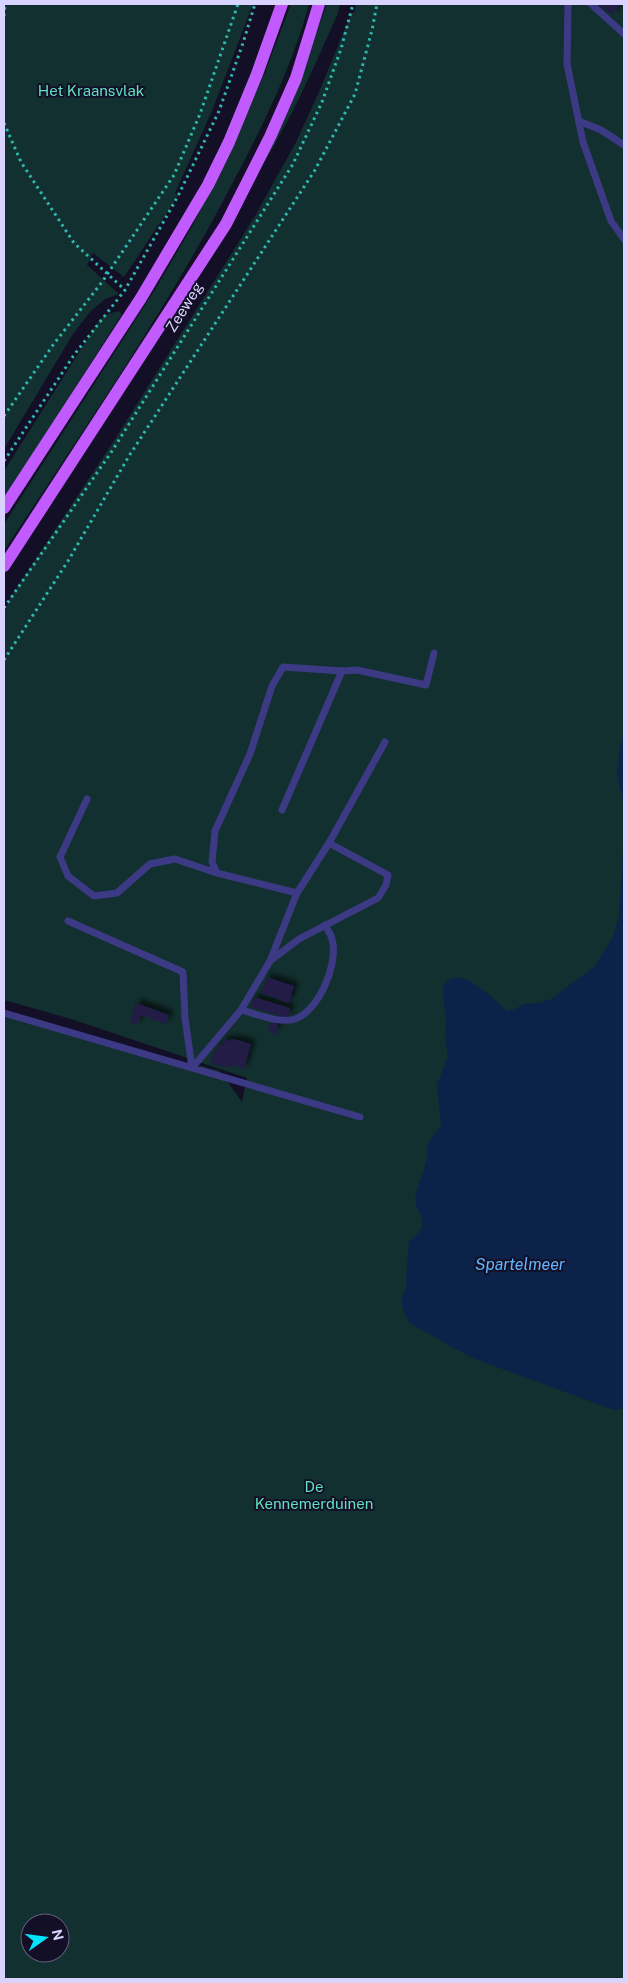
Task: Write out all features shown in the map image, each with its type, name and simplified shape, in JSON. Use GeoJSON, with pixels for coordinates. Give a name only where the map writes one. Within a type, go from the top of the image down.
{"type":"FeatureCollection","features":[{"type":"Feature","properties":{"kind":"main road"},"geometry":{"type":"LineString","coordinates":[[4,508],[141,298],[208,185],[229,142],[257,74],[282,4]]}},
{"type":"Feature","properties":{"kind":"main road","name":"Zeeweg"},"geometry":{"type":"LineString","coordinates":[[4,566],[226,224],[262,153],[296,78],[319,4]]}},
{"type":"Feature","properties":{"kind":"lane"},"geometry":{"type":"LineString","coordinates":[[568,4],[567,64],[583,142],[611,221],[624,239]]}},
{"type":"Feature","properties":{"kind":"lane"},"geometry":{"type":"LineString","coordinates":[[592,4],[624,34]]}},
{"type":"Feature","properties":{"kind":"lane"},"geometry":{"type":"LineString","coordinates":[[578,121],[601,130],[624,145]]}},
{"type":"Feature","properties":{"kind":"lane"},"geometry":{"type":"LineString","coordinates":[[217,874],[212,862],[216,831],[250,754],[272,686],[284,668],[357,670],[426,685],[434,653]]}},
{"type":"Feature","properties":{"kind":"lane"},"geometry":{"type":"LineString","coordinates":[[282,810],[342,671]]}},
{"type":"Feature","properties":{"kind":"lane"},"geometry":{"type":"LineString","coordinates":[[192,1068],[241,1010],[270,961],[297,893],[330,843],[385,742]]}},
{"type":"Feature","properties":{"kind":"lane"},"geometry":{"type":"LineString","coordinates":[[87,800],[60,857],[68,876],[94,896],[117,893],[150,864],[175,859],[217,874],[297,893]]}},
{"type":"Feature","properties":{"kind":"lane"},"geometry":{"type":"LineString","coordinates":[[270,961],[299,939],[378,898],[386,885],[388,875],[330,843]]}},
{"type":"Feature","properties":{"kind":"lane"},"geometry":{"type":"LineString","coordinates":[[68,921],[183,972],[185,1018],[192,1068]]}},
{"type":"Feature","properties":{"kind":"lane"},"geometry":{"type":"LineString","coordinates":[[241,1010],[284,1021],[295,1019],[307,1013],[320,995],[330,968],[333,952],[332,940],[325,925]]}},
{"type":"Feature","properties":{"kind":"lane"},"geometry":{"type":"LineString","coordinates":[[4,1013],[360,1117]]}},
{"type":"Feature","properties":{"kind":"path"},"geometry":{"type":"LineString","coordinates":[[4,16],[5,4]]}},
{"type":"Feature","properties":{"kind":"path"},"geometry":{"type":"LineString","coordinates":[[4,416],[53,345],[106,275],[174,175],[200,114],[238,4]]}},
{"type":"Feature","properties":{"kind":"path"},"geometry":{"type":"LineString","coordinates":[[4,461],[74,355],[125,290],[178,196],[218,111],[255,4]]}},
{"type":"Feature","properties":{"kind":"path","name":"Zeeweg"},"geometry":{"type":"LineString","coordinates":[[4,608],[112,450],[292,164],[322,102],[341,49],[353,4]]}},
{"type":"Feature","properties":{"kind":"path"},"geometry":{"type":"LineString","coordinates":[[4,660],[68,562],[129,456],[315,170],[355,94],[377,4]]}},
{"type":"Feature","properties":{"kind":"path"},"geometry":{"type":"LineString","coordinates":[[4,123],[21,162],[74,243],[106,275],[125,290],[141,298]]}},
{"type":"Feature","properties":{"kind":"green space","name":"Het Kraansvlak"},"geometry":{"type":"Polygon","coordinates":[[[4,4],[253,4],[212,111],[175,193],[178,196],[124,277],[93,253],[87,265],[119,294],[105,299],[91,311],[73,334],[4,449],[4,4]]]}},
{"type":"Feature","properties":{"kind":"green space"},"geometry":{"type":"Polygon","coordinates":[[[291,4],[309,4],[285,75],[230,188],[205,235],[150,327],[4,551],[4,524],[156,288],[194,223],[264,75],[291,4]]]}},
{"type":"Feature","properties":{"kind":"green space"},"geometry":{"type":"Polygon","coordinates":[[[327,4],[340,4],[338,13],[293,110],[261,167],[295,88],[327,4]]]}},
{"type":"Feature","properties":{"kind":"green space","name":"De Kennemerduinen"},"geometry":{"type":"Polygon","coordinates":[[[356,4],[624,4],[624,1979],[4,1979],[4,1015],[220,1071],[242,1102],[247,1078],[71,1019],[4,1000],[4,613],[10,598],[117,436],[255,216],[296,142],[351,14],[355,11],[356,4]]]}},
{"type":"Feature","properties":{"kind":"green space"},"geometry":{"type":"Polygon","coordinates":[[[119,311],[122,314],[4,500],[4,471],[100,319],[108,314],[119,311]]]}},
{"type":"Feature","properties":{"kind":"water"},"geometry":{"type":"Polygon","coordinates":[[[624,732],[624,805],[617,776],[620,746],[624,732]]]}},
{"type":"Feature","properties":{"kind":"water","name":"Spartelmeer"},"geometry":{"type":"Polygon","coordinates":[[[624,833],[624,1408],[614,1410],[470,1357],[410,1323],[406,1318],[402,1303],[406,1286],[409,1241],[422,1228],[423,1222],[415,1201],[416,1194],[426,1162],[428,1145],[441,1126],[437,1084],[448,1057],[442,988],[449,980],[465,979],[475,984],[507,1011],[524,1004],[539,1003],[551,999],[594,967],[613,937],[619,915],[624,833]]]}},
{"type":"Feature","properties":{"kind":"building"},"geometry":{"type":"Polygon","coordinates":[[[599,4],[620,4],[613,15],[599,4]]]}},
{"type":"Feature","properties":{"kind":"building"},"geometry":{"type":"Polygon","coordinates":[[[267,977],[294,986],[289,1003],[261,993],[267,977]]]}},
{"type":"Feature","properties":{"kind":"building"},"geometry":{"type":"Polygon","coordinates":[[[254,997],[290,1008],[288,1018],[251,1007],[254,997]]]}},
{"type":"Feature","properties":{"kind":"building"},"geometry":{"type":"Polygon","coordinates":[[[136,1003],[169,1015],[166,1024],[141,1015],[137,1025],[130,1022],[136,1003]]]}},
{"type":"Feature","properties":{"kind":"building"},"geometry":{"type":"Polygon","coordinates":[[[271,1022],[278,1024],[275,1034],[268,1032],[271,1022]]]}},
{"type":"Feature","properties":{"kind":"building"},"geometry":{"type":"Polygon","coordinates":[[[224,1039],[230,1041],[231,1039],[238,1040],[251,1044],[244,1069],[231,1065],[230,1068],[210,1063],[219,1044],[223,1045],[224,1039]]]}}]}
